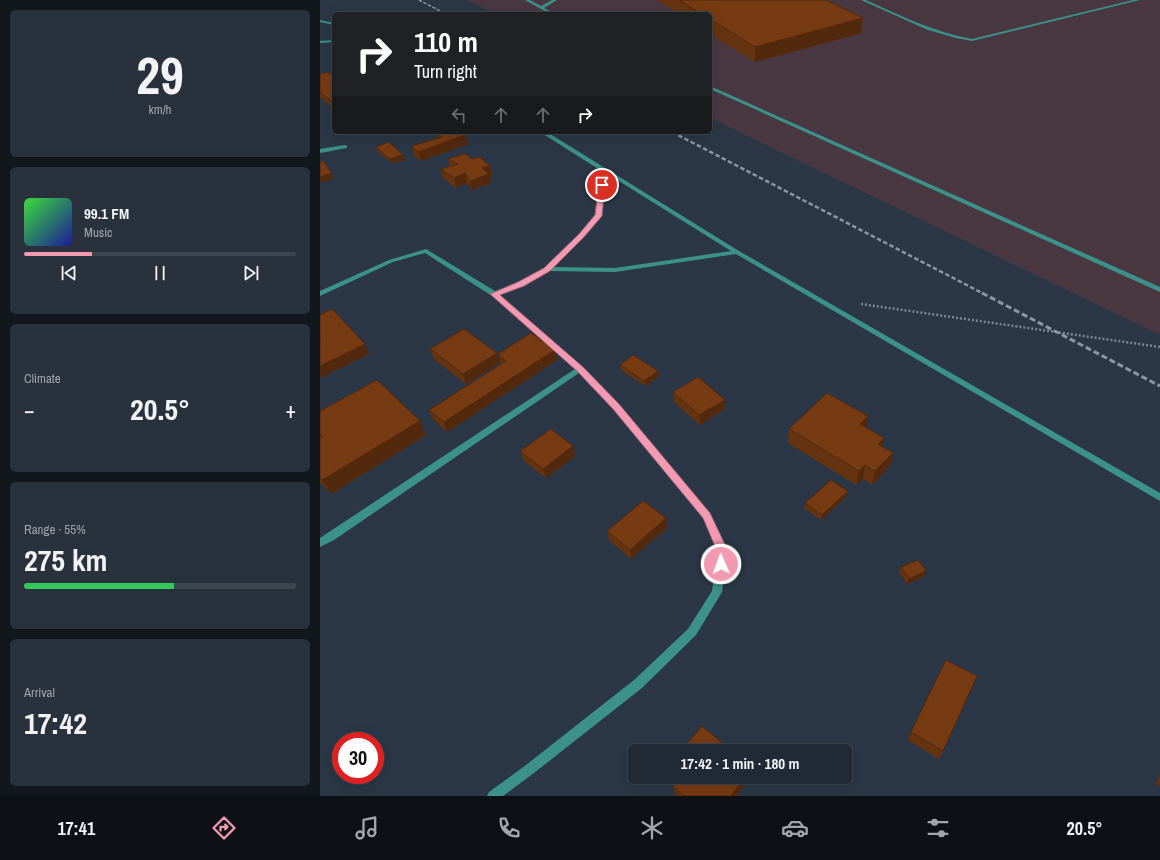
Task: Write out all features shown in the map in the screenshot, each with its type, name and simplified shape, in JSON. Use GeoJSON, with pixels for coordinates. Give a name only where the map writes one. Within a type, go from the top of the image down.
{"type":"FeatureCollection","features":[{"type":"Feature","properties":{"kind":"street"},"geometry":{"type":"LineString","coordinates":[[527,0],[549,12]]}},
{"type":"Feature","properties":{"kind":"street"},"geometry":{"type":"LineString","coordinates":[[541,8],[555,0]]}},
{"type":"Feature","properties":{"kind":"street"},"geometry":{"type":"LineString","coordinates":[[863,0],[934,32],[953,38],[972,40],[1138,0]]}},
{"type":"Feature","properties":{"kind":"street"},"geometry":{"type":"LineString","coordinates":[[320,21],[332,24]]}},
{"type":"Feature","properties":{"kind":"street"},"geometry":{"type":"LineString","coordinates":[[320,42],[332,41]]}},
{"type":"Feature","properties":{"kind":"street"},"geometry":{"type":"LineString","coordinates":[[712,88],[1160,290]]}},
{"type":"Feature","properties":{"kind":"street"},"geometry":{"type":"LineString","coordinates":[[546,134],[737,252],[1160,497]]}},
{"type":"Feature","properties":{"kind":"street"},"geometry":{"type":"LineString","coordinates":[[320,151],[345,147]]}},
{"type":"Feature","properties":{"kind":"street"},"geometry":{"type":"LineString","coordinates":[[494,294],[521,284],[547,270],[599,216],[603,169]]}},
{"type":"Feature","properties":{"kind":"street"},"geometry":{"type":"LineString","coordinates":[[320,294],[392,261],[426,251],[494,294],[580,369],[616,407],[707,516],[723,551],[718,592],[692,632],[638,684],[530,769],[493,796]]}},
{"type":"Feature","properties":{"kind":"street"},"geometry":{"type":"LineString","coordinates":[[547,270],[615,270],[737,252]]}},
{"type":"Feature","properties":{"kind":"street"},"geometry":{"type":"LineString","coordinates":[[320,543],[580,369]]}},
{"type":"Feature","properties":{"kind":"path"},"geometry":{"type":"LineString","coordinates":[[857,304],[956,316],[1160,347]]}},
{"type":"Feature","properties":{"kind":"shaded area"},"geometry":{"type":"Polygon","coordinates":[[[466,0],[1160,0],[1160,335],[712,119],[712,12],[491,12],[466,0]]]}},
{"type":"Feature","properties":{"kind":"building"},"geometry":{"type":"Polygon","coordinates":[[[679,0],[826,0],[863,18],[755,47],[712,20],[712,12],[698,12],[679,0]]]}},
{"type":"Feature","properties":{"kind":"building"},"geometry":{"type":"Polygon","coordinates":[[[328,72],[332,75],[332,100],[330,100],[320,92],[320,74],[328,72]]]}},
{"type":"Feature","properties":{"kind":"building"},"geometry":{"type":"Polygon","coordinates":[[[438,134],[465,135],[418,152],[412,146],[442,137],[438,134]]]}},
{"type":"Feature","properties":{"kind":"building"},"geometry":{"type":"Polygon","coordinates":[[[389,142],[403,155],[390,159],[376,147],[389,142]]]}},
{"type":"Feature","properties":{"kind":"building"},"geometry":{"type":"Polygon","coordinates":[[[465,154],[472,159],[480,157],[490,166],[482,168],[489,174],[470,181],[465,173],[454,178],[441,169],[458,164],[448,159],[465,154]]]}},
{"type":"Feature","properties":{"kind":"building"},"geometry":{"type":"Polygon","coordinates":[[[323,161],[332,173],[320,177],[320,162],[323,161]]]}},
{"type":"Feature","properties":{"kind":"building"},"geometry":{"type":"Polygon","coordinates":[[[332,309],[365,344],[320,366],[320,315],[332,309]]]}},
{"type":"Feature","properties":{"kind":"building"},"geometry":{"type":"Polygon","coordinates":[[[464,329],[497,353],[463,374],[430,349],[464,329]]]}},
{"type":"Feature","properties":{"kind":"building"},"geometry":{"type":"Polygon","coordinates":[[[531,333],[555,350],[444,422],[429,410],[506,361],[498,354],[531,333]]]}},
{"type":"Feature","properties":{"kind":"building"},"geometry":{"type":"Polygon","coordinates":[[[633,355],[658,371],[644,381],[620,365],[633,355]]]}},
{"type":"Feature","properties":{"kind":"building"},"geometry":{"type":"Polygon","coordinates":[[[698,377],[725,400],[699,415],[673,392],[698,377]]]}},
{"type":"Feature","properties":{"kind":"building"},"geometry":{"type":"Polygon","coordinates":[[[377,380],[420,421],[322,480],[320,478],[320,439],[323,437],[320,434],[320,411],[377,380]]]}},
{"type":"Feature","properties":{"kind":"building"},"geometry":{"type":"Polygon","coordinates":[[[827,393],[868,416],[860,424],[884,438],[878,444],[893,453],[875,471],[865,465],[859,471],[789,429],[827,393]]]}},
{"type":"Feature","properties":{"kind":"building"},"geometry":{"type":"Polygon","coordinates":[[[551,429],[573,446],[543,469],[520,451],[551,429]]]}},
{"type":"Feature","properties":{"kind":"building"},"geometry":{"type":"Polygon","coordinates":[[[831,480],[848,491],[822,515],[805,503],[831,480]]]}},
{"type":"Feature","properties":{"kind":"building"},"geometry":{"type":"Polygon","coordinates":[[[643,501],[666,518],[630,550],[607,531],[643,501]]]}},
{"type":"Feature","properties":{"kind":"building"},"geometry":{"type":"Polygon","coordinates":[[[918,560],[926,571],[909,579],[901,567],[918,560]]]}},
{"type":"Feature","properties":{"kind":"building"},"geometry":{"type":"Polygon","coordinates":[[[946,660],[977,676],[943,751],[911,732],[946,660]]]}},
{"type":"Feature","properties":{"kind":"building"},"geometry":{"type":"Polygon","coordinates":[[[702,726],[724,744],[687,744],[702,726]]]}},
{"type":"Feature","properties":{"kind":"building"},"geometry":{"type":"Polygon","coordinates":[[[675,784],[740,784],[731,796],[684,796],[673,787],[675,784]]]}},
{"type":"Feature","properties":{"kind":"railway"},"geometry":{"type":"LineString","coordinates":[[419,0],[442,12]]}},
{"type":"Feature","properties":{"kind":"railway"},"geometry":{"type":"LineString","coordinates":[[676,134],[984,294]]}},
{"type":"Feature","properties":{"kind":"railway"},"geometry":{"type":"LineString","coordinates":[[982,293],[1160,386]]}},
{"type":"Feature","properties":{"kind":"route"},"geometry":{"type":"LineString","coordinates":[[602,185],[599,216],[582,235],[547,270],[521,284],[494,294],[580,369],[616,407],[707,516],[723,551],[721,564]]}}]}
